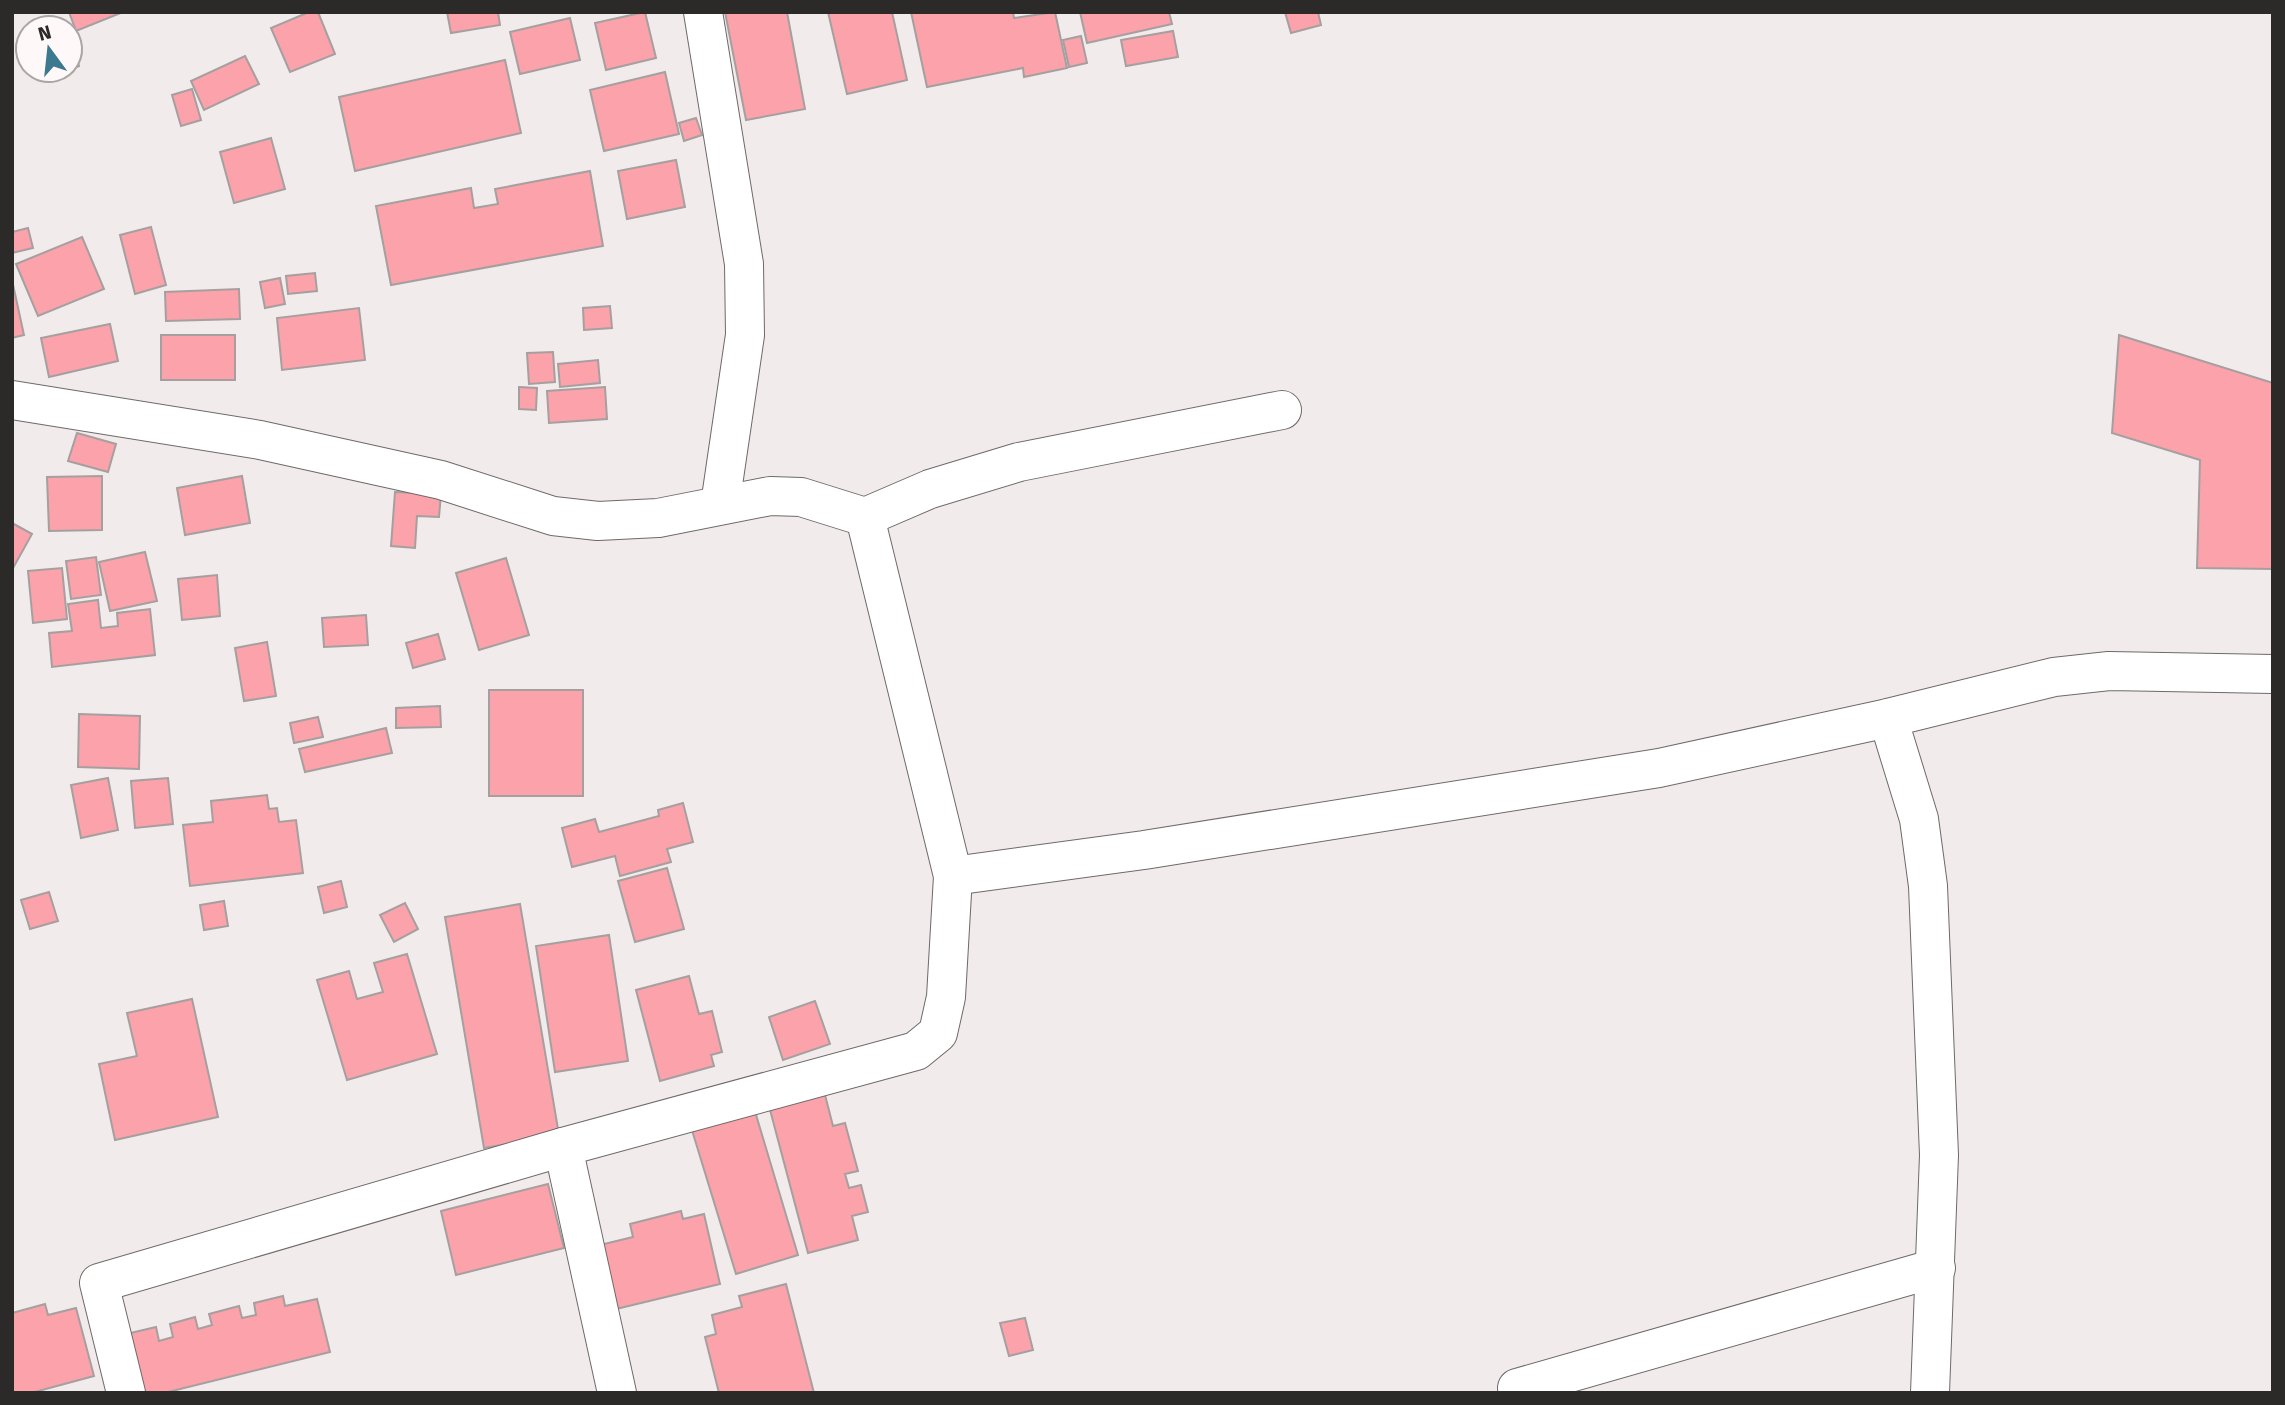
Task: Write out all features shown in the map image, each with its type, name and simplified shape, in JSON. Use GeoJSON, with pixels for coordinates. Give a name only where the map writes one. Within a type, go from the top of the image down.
{"type":"FeatureCollection","features":[{"type":"Feature","properties":{"kind":"street"},"geometry":{"type":"LineString","coordinates":[[703,12],[744,264],[745,335],[719,505]]}},
{"type":"Feature","properties":{"kind":"street"},"geometry":{"type":"LineString","coordinates":[[12,400],[260,440],[441,480],[553,516],[598,521],[658,518],[770,496],[801,497],[865,517],[930,489],[1020,462],[1282,410]]}},
{"type":"Feature","properties":{"kind":"street"},"geometry":{"type":"LineString","coordinates":[[126,1393],[99,1283],[563,1147],[916,1051],[938,1033],[946,997],[953,876],[865,517]]}},
{"type":"Feature","properties":{"kind":"street"},"geometry":{"type":"LineString","coordinates":[[953,876],[1171,846],[1645,770],[1888,718],[2054,677],[2109,671],[2273,674]]}},
{"type":"Feature","properties":{"kind":"street"},"geometry":{"type":"LineString","coordinates":[[1888,718],[1919,818],[1927,886],[1939,1155],[1930,1393]]}},
{"type":"Feature","properties":{"kind":"street"},"geometry":{"type":"LineString","coordinates":[[563,1147],[617,1393]]}},
{"type":"Feature","properties":{"kind":"street"},"geometry":{"type":"LineString","coordinates":[[1517,1388],[1936,1268]]}},
{"type":"Feature","properties":{"kind":"building"},"geometry":{"type":"Polygon","coordinates":[[[69,12],[123,12],[84,28],[84,14],[69,12]]]}},
{"type":"Feature","properties":{"kind":"building"},"geometry":{"type":"Polygon","coordinates":[[[309,12],[318,12],[335,54],[290,72],[271,28],[309,12]]]}},
{"type":"Feature","properties":{"kind":"building"},"geometry":{"type":"Polygon","coordinates":[[[447,12],[498,12],[500,25],[451,33],[447,12]]]}},
{"type":"Feature","properties":{"kind":"building"},"geometry":{"type":"Polygon","coordinates":[[[645,12],[656,58],[606,70],[595,23],[645,12]]]}},
{"type":"Feature","properties":{"kind":"building"},"geometry":{"type":"Polygon","coordinates":[[[725,12],[787,12],[805,109],[746,120],[725,12]]]}},
{"type":"Feature","properties":{"kind":"building"},"geometry":{"type":"Polygon","coordinates":[[[828,12],[892,12],[907,80],[847,94],[828,12]]]}},
{"type":"Feature","properties":{"kind":"building"},"geometry":{"type":"Polygon","coordinates":[[[911,12],[1013,12],[1014,18],[1055,12],[1067,68],[1024,77],[1023,68],[927,87],[911,12]]]}},
{"type":"Feature","properties":{"kind":"building"},"geometry":{"type":"Polygon","coordinates":[[[1080,12],[1169,12],[1172,24],[1087,43],[1080,12]]]}},
{"type":"Feature","properties":{"kind":"building"},"geometry":{"type":"Polygon","coordinates":[[[1285,12],[1318,12],[1321,25],[1291,33],[1285,12]]]}},
{"type":"Feature","properties":{"kind":"building"},"geometry":{"type":"Polygon","coordinates":[[[570,18],[580,60],[520,74],[510,32],[570,18]]]}},
{"type":"Feature","properties":{"kind":"building"},"geometry":{"type":"Polygon","coordinates":[[[1173,31],[1178,57],[1126,66],[1121,40],[1173,31]]]}},
{"type":"Feature","properties":{"kind":"building"},"geometry":{"type":"Polygon","coordinates":[[[1081,36],[1087,63],[1069,67],[1063,40],[1081,36]]]}},
{"type":"Feature","properties":{"kind":"building"},"geometry":{"type":"Polygon","coordinates":[[[245,56],[259,84],[204,110],[191,81],[245,56]]]}},
{"type":"Feature","properties":{"kind":"building"},"geometry":{"type":"Polygon","coordinates":[[[505,60],[521,133],[355,171],[339,97],[505,60]]]}},
{"type":"Feature","properties":{"kind":"building"},"geometry":{"type":"Polygon","coordinates":[[[665,72],[679,134],[604,151],[590,90],[665,72]]]}},
{"type":"Feature","properties":{"kind":"building"},"geometry":{"type":"Polygon","coordinates":[[[192,89],[201,120],[181,126],[172,95],[192,89]]]}},
{"type":"Feature","properties":{"kind":"building"},"geometry":{"type":"Polygon","coordinates":[[[696,118],[702,135],[684,141],[679,123],[696,118]]]}},
{"type":"Feature","properties":{"kind":"building"},"geometry":{"type":"Polygon","coordinates":[[[271,138],[285,189],[234,203],[220,152],[271,138]]]}},
{"type":"Feature","properties":{"kind":"building"},"geometry":{"type":"Polygon","coordinates":[[[676,160],[685,207],[627,219],[618,171],[676,160]]]}},
{"type":"Feature","properties":{"kind":"building"},"geometry":{"type":"Polygon","coordinates":[[[590,171],[603,246],[391,285],[376,206],[471,188],[474,208],[498,204],[495,189],[590,171]]]}},
{"type":"Feature","properties":{"kind":"building"},"geometry":{"type":"Polygon","coordinates":[[[151,227],[166,285],[135,294],[120,235],[151,227]]]}},
{"type":"Feature","properties":{"kind":"building"},"geometry":{"type":"Polygon","coordinates":[[[28,228],[33,248],[12,253],[12,232],[28,228]]]}},
{"type":"Feature","properties":{"kind":"building"},"geometry":{"type":"Polygon","coordinates":[[[82,237],[104,289],[38,316],[16,264],[82,237]]]}},
{"type":"Feature","properties":{"kind":"building"},"geometry":{"type":"Polygon","coordinates":[[[315,273],[317,291],[288,294],[286,276],[315,273]]]}},
{"type":"Feature","properties":{"kind":"building"},"geometry":{"type":"Polygon","coordinates":[[[280,278],[285,304],[265,308],[260,282],[280,278]]]}},
{"type":"Feature","properties":{"kind":"building"},"geometry":{"type":"Polygon","coordinates":[[[12,280],[24,335],[12,338],[12,280]]]}},
{"type":"Feature","properties":{"kind":"building"},"geometry":{"type":"Polygon","coordinates":[[[239,289],[240,319],[166,321],[165,292],[239,289]]]}},
{"type":"Feature","properties":{"kind":"building"},"geometry":{"type":"Polygon","coordinates":[[[610,306],[612,328],[584,330],[583,308],[610,306]]]}},
{"type":"Feature","properties":{"kind":"building"},"geometry":{"type":"Polygon","coordinates":[[[359,308],[365,360],[282,370],[277,318],[359,308]]]}},
{"type":"Feature","properties":{"kind":"building"},"geometry":{"type":"Polygon","coordinates":[[[110,324],[118,361],[49,377],[41,338],[110,324]]]}},
{"type":"Feature","properties":{"kind":"building"},"geometry":{"type":"Polygon","coordinates":[[[161,335],[235,335],[235,380],[161,380],[161,335]]]}},
{"type":"Feature","properties":{"kind":"building"},"geometry":{"type":"Polygon","coordinates":[[[2119,335],[2273,383],[2273,569],[2197,568],[2200,460],[2112,433],[2119,335]]]}},
{"type":"Feature","properties":{"kind":"building"},"geometry":{"type":"Polygon","coordinates":[[[553,352],[555,382],[529,384],[527,353],[553,352]]]}},
{"type":"Feature","properties":{"kind":"building"},"geometry":{"type":"Polygon","coordinates":[[[598,360],[600,383],[560,387],[558,364],[598,360]]]}},
{"type":"Feature","properties":{"kind":"building"},"geometry":{"type":"Polygon","coordinates":[[[519,387],[537,388],[536,410],[519,409],[519,387]]]}},
{"type":"Feature","properties":{"kind":"building"},"geometry":{"type":"Polygon","coordinates":[[[605,387],[607,419],[549,423],[547,391],[605,387]]]}},
{"type":"Feature","properties":{"kind":"building"},"geometry":{"type":"Polygon","coordinates":[[[77,433],[116,444],[108,472],[68,461],[77,433]]]}},
{"type":"Feature","properties":{"kind":"building"},"geometry":{"type":"Polygon","coordinates":[[[102,476],[102,530],[49,531],[47,477],[102,476]]]}},
{"type":"Feature","properties":{"kind":"building"},"geometry":{"type":"Polygon","coordinates":[[[242,476],[250,523],[185,535],[177,488],[242,476]]]}},
{"type":"Feature","properties":{"kind":"building"},"geometry":{"type":"Polygon","coordinates":[[[395,492],[441,494],[439,517],[417,516],[415,548],[391,546],[395,492]]]}},
{"type":"Feature","properties":{"kind":"building"},"geometry":{"type":"Polygon","coordinates":[[[12,523],[32,534],[12,570],[12,523]]]}},
{"type":"Feature","properties":{"kind":"building"},"geometry":{"type":"Polygon","coordinates":[[[145,552],[157,601],[110,611],[99,562],[145,552]]]}},
{"type":"Feature","properties":{"kind":"building"},"geometry":{"type":"Polygon","coordinates":[[[96,557],[101,595],[71,599],[66,561],[96,557]]]}},
{"type":"Feature","properties":{"kind":"building"},"geometry":{"type":"Polygon","coordinates":[[[506,558],[529,635],[479,650],[456,573],[506,558]]]}},
{"type":"Feature","properties":{"kind":"building"},"geometry":{"type":"Polygon","coordinates":[[[62,568],[67,619],[33,623],[28,571],[62,568]]]}},
{"type":"Feature","properties":{"kind":"building"},"geometry":{"type":"Polygon","coordinates":[[[217,575],[220,616],[182,620],[178,579],[217,575]]]}},
{"type":"Feature","properties":{"kind":"building"},"geometry":{"type":"Polygon","coordinates":[[[98,600],[101,628],[118,626],[117,613],[150,609],[155,655],[52,667],[49,633],[72,631],[68,604],[98,600]]]}},
{"type":"Feature","properties":{"kind":"building"},"geometry":{"type":"Polygon","coordinates":[[[366,615],[368,645],[324,647],[322,618],[366,615]]]}},
{"type":"Feature","properties":{"kind":"building"},"geometry":{"type":"Polygon","coordinates":[[[438,634],[445,659],[413,668],[406,643],[438,634]]]}},
{"type":"Feature","properties":{"kind":"building"},"geometry":{"type":"Polygon","coordinates":[[[267,642],[276,696],[244,701],[235,648],[267,642]]]}},
{"type":"Feature","properties":{"kind":"building"},"geometry":{"type":"Polygon","coordinates":[[[489,690],[583,690],[583,796],[489,796],[489,690]]]}},
{"type":"Feature","properties":{"kind":"building"},"geometry":{"type":"Polygon","coordinates":[[[440,706],[441,727],[396,728],[396,708],[440,706]]]}},
{"type":"Feature","properties":{"kind":"building"},"geometry":{"type":"Polygon","coordinates":[[[79,714],[140,716],[139,769],[78,767],[79,714]]]}},
{"type":"Feature","properties":{"kind":"building"},"geometry":{"type":"Polygon","coordinates":[[[318,717],[323,737],[294,743],[290,723],[318,717]]]}},
{"type":"Feature","properties":{"kind":"building"},"geometry":{"type":"Polygon","coordinates":[[[386,728],[392,753],[305,772],[299,749],[386,728]]]}},
{"type":"Feature","properties":{"kind":"building"},"geometry":{"type":"Polygon","coordinates":[[[108,778],[118,830],[81,838],[71,785],[108,778]]]}},
{"type":"Feature","properties":{"kind":"building"},"geometry":{"type":"Polygon","coordinates":[[[168,778],[173,824],[135,828],[131,781],[168,778]]]}},
{"type":"Feature","properties":{"kind":"building"},"geometry":{"type":"Polygon","coordinates":[[[267,795],[269,809],[277,808],[279,822],[296,820],[303,873],[190,886],[183,825],[213,822],[211,801],[267,795]]]}},
{"type":"Feature","properties":{"kind":"building"},"geometry":{"type":"Polygon","coordinates":[[[683,803],[693,842],[667,849],[671,862],[620,876],[615,856],[572,867],[562,828],[595,819],[599,832],[659,816],[658,810],[683,803]]]}},
{"type":"Feature","properties":{"kind":"building"},"geometry":{"type":"Polygon","coordinates":[[[667,868],[684,929],[635,942],[618,881],[667,868]]]}},
{"type":"Feature","properties":{"kind":"building"},"geometry":{"type":"Polygon","coordinates":[[[341,881],[347,907],[324,913],[318,887],[341,881]]]}},
{"type":"Feature","properties":{"kind":"building"},"geometry":{"type":"Polygon","coordinates":[[[49,892],[58,921],[30,929],[21,900],[49,892]]]}},
{"type":"Feature","properties":{"kind":"building"},"geometry":{"type":"Polygon","coordinates":[[[224,901],[228,926],[204,930],[200,905],[224,901]]]}},
{"type":"Feature","properties":{"kind":"building"},"geometry":{"type":"Polygon","coordinates":[[[405,903],[418,929],[394,942],[380,915],[405,903]]]}},
{"type":"Feature","properties":{"kind":"building"},"geometry":{"type":"Polygon","coordinates":[[[520,904],[559,1135],[484,1148],[445,917],[520,904]]]}},
{"type":"Feature","properties":{"kind":"building"},"geometry":{"type":"Polygon","coordinates":[[[609,935],[628,1061],[555,1072],[536,946],[609,935]]]}},
{"type":"Feature","properties":{"kind":"building"},"geometry":{"type":"Polygon","coordinates":[[[407,954],[437,1054],[347,1080],[317,980],[349,971],[357,999],[383,992],[374,963],[407,954]]]}},
{"type":"Feature","properties":{"kind":"building"},"geometry":{"type":"Polygon","coordinates":[[[689,976],[699,1014],[712,1011],[722,1052],[711,1055],[714,1066],[660,1081],[636,990],[689,976]]]}},
{"type":"Feature","properties":{"kind":"building"},"geometry":{"type":"Polygon","coordinates":[[[192,999],[218,1117],[115,1140],[99,1064],[137,1056],[127,1013],[192,999]]]}},
{"type":"Feature","properties":{"kind":"building"},"geometry":{"type":"Polygon","coordinates":[[[815,1001],[830,1044],[783,1060],[769,1017],[815,1001]]]}},
{"type":"Feature","properties":{"kind":"building"},"geometry":{"type":"Polygon","coordinates":[[[824,1091],[833,1126],[845,1123],[858,1171],[845,1174],[849,1188],[861,1185],[868,1212],[852,1216],[858,1240],[808,1253],[769,1106],[824,1091]]]}},
{"type":"Feature","properties":{"kind":"building"},"geometry":{"type":"Polygon","coordinates":[[[754,1108],[798,1255],[736,1274],[691,1127],[754,1108]]]}},
{"type":"Feature","properties":{"kind":"building"},"geometry":{"type":"Polygon","coordinates":[[[548,1184],[564,1248],[456,1275],[441,1211],[548,1184]]]}},
{"type":"Feature","properties":{"kind":"building"},"geometry":{"type":"Polygon","coordinates":[[[681,1211],[683,1219],[704,1214],[720,1284],[616,1309],[600,1245],[633,1237],[630,1224],[681,1211]]]}},
{"type":"Feature","properties":{"kind":"building"},"geometry":{"type":"Polygon","coordinates":[[[786,1284],[814,1393],[719,1393],[705,1337],[716,1334],[712,1315],[742,1307],[739,1296],[786,1284]]]}},
{"type":"Feature","properties":{"kind":"building"},"geometry":{"type":"Polygon","coordinates":[[[283,1296],[285,1306],[317,1299],[330,1352],[164,1393],[136,1393],[122,1335],[156,1327],[159,1341],[173,1337],[170,1324],[195,1317],[198,1329],[212,1325],[209,1314],[239,1306],[242,1318],[256,1315],[254,1303],[283,1296]]]}},
{"type":"Feature","properties":{"kind":"building"},"geometry":{"type":"Polygon","coordinates":[[[45,1304],[48,1315],[76,1308],[94,1376],[31,1393],[12,1393],[12,1313],[45,1304]]]}},
{"type":"Feature","properties":{"kind":"building"},"geometry":{"type":"Polygon","coordinates":[[[1025,1318],[1033,1350],[1009,1356],[1000,1323],[1025,1318]]]}}]}
